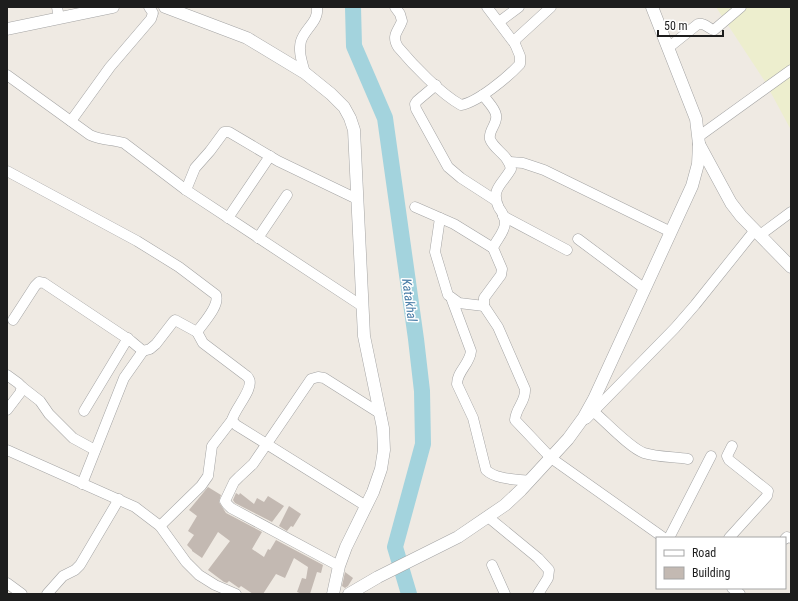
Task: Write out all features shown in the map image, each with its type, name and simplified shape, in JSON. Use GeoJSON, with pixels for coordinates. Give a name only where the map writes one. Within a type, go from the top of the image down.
{"type":"FeatureCollection","features":[{"type":"Feature","properties":{"kind":"street"},"geometry":{"type":"LineString","coordinates":[[7,29],[58,13],[113,7]]}},
{"type":"Feature","properties":{"kind":"street"},"geometry":{"type":"LineString","coordinates":[[71,121],[110,66],[151,19],[153,13],[149,7]]}},
{"type":"Feature","properties":{"kind":"street"},"geometry":{"type":"LineString","coordinates":[[165,7],[247,38],[305,73],[331,94],[344,107],[354,130],[364,336],[381,414],[384,450],[381,469],[373,492],[346,547],[339,566],[333,594]]}},
{"type":"Feature","properties":{"kind":"street"},"geometry":{"type":"LineString","coordinates":[[305,73],[300,53],[301,40],[311,27],[317,15],[317,7]]}},
{"type":"Feature","properties":{"kind":"street"},"geometry":{"type":"LineString","coordinates":[[395,7],[400,14],[402,21],[395,34],[394,41],[436,85],[461,105],[469,104],[483,95],[520,64],[520,56],[515,44],[487,7]]}},
{"type":"Feature","properties":{"kind":"street"},"geometry":{"type":"LineString","coordinates":[[499,22],[519,7]]}},
{"type":"Feature","properties":{"kind":"street"},"geometry":{"type":"LineString","coordinates":[[515,44],[519,35],[551,7]]}},
{"type":"Feature","properties":{"kind":"street"},"geometry":{"type":"LineString","coordinates":[[349,594],[378,577],[458,537],[505,505],[530,481],[568,439],[594,399],[692,186],[698,164],[699,141],[696,119],[652,7]]}},
{"type":"Feature","properties":{"kind":"street"},"geometry":{"type":"LineString","coordinates":[[668,48],[698,24],[704,24],[711,30],[714,30],[741,7]]}},
{"type":"Feature","properties":{"kind":"street"},"geometry":{"type":"LineString","coordinates":[[699,141],[791,70]]}},
{"type":"Feature","properties":{"kind":"street"},"geometry":{"type":"LineString","coordinates":[[7,75],[90,135],[98,139],[124,143],[186,190],[362,306]]}},
{"type":"Feature","properties":{"kind":"street"},"geometry":{"type":"LineString","coordinates":[[436,85],[417,101],[415,104],[416,109],[448,167],[454,173],[495,200],[504,216],[505,223],[503,230],[493,248]]}},
{"type":"Feature","properties":{"kind":"street"},"geometry":{"type":"LineString","coordinates":[[483,95],[493,108],[496,116],[496,122],[490,132],[490,137],[492,142],[510,162],[511,169],[498,187],[495,200]]}},
{"type":"Feature","properties":{"kind":"street"},"geometry":{"type":"LineString","coordinates":[[186,190],[194,168],[210,151],[224,132],[229,132],[270,156],[357,199]]}},
{"type":"Feature","properties":{"kind":"street"},"geometry":{"type":"LineString","coordinates":[[699,141],[731,203],[791,267]]}},
{"type":"Feature","properties":{"kind":"street"},"geometry":{"type":"LineString","coordinates":[[228,218],[270,156]]}},
{"type":"Feature","properties":{"kind":"street"},"geometry":{"type":"LineString","coordinates":[[510,162],[523,163],[544,170],[671,232]]}},
{"type":"Feature","properties":{"kind":"street"},"geometry":{"type":"LineString","coordinates":[[7,171],[137,241],[179,267],[216,295],[218,300],[216,306],[197,332]]}},
{"type":"Feature","properties":{"kind":"street"},"geometry":{"type":"LineString","coordinates":[[258,238],[287,194]]}},
{"type":"Feature","properties":{"kind":"street"},"geometry":{"type":"LineString","coordinates":[[415,207],[465,230],[493,248],[502,269],[501,275],[484,298],[484,306],[498,327],[525,389],[525,396],[516,414],[515,420],[551,458],[663,537]]}},
{"type":"Feature","properties":{"kind":"street"},"geometry":{"type":"LineString","coordinates":[[576,428],[675,328],[757,232],[791,212]]}},
{"type":"Feature","properties":{"kind":"street"},"geometry":{"type":"LineString","coordinates":[[504,216],[567,250]]}},
{"type":"Feature","properties":{"kind":"street"},"geometry":{"type":"LineString","coordinates":[[440,218],[434,252],[448,295],[452,300],[471,351],[468,362],[457,380],[457,384],[473,418],[486,470],[490,474],[497,476],[530,481]]}},
{"type":"Feature","properties":{"kind":"street"},"geometry":{"type":"LineString","coordinates":[[578,239],[646,288]]}},
{"type":"Feature","properties":{"kind":"street"},"geometry":{"type":"LineString","coordinates":[[13,320],[35,286],[39,282],[44,283],[128,338],[143,351]]}},
{"type":"Feature","properties":{"kind":"street"},"geometry":{"type":"LineString","coordinates":[[452,300],[468,305],[484,306]]}},
{"type":"Feature","properties":{"kind":"street"},"geometry":{"type":"LineString","coordinates":[[82,484],[124,378],[143,351],[150,349],[156,344],[172,322],[176,320],[197,332],[202,343],[244,374],[249,379],[250,385],[234,413],[232,420],[212,446],[208,476],[201,486],[160,526]]}},
{"type":"Feature","properties":{"kind":"street"},"geometry":{"type":"LineString","coordinates":[[84,411],[128,338]]}},
{"type":"Feature","properties":{"kind":"street"},"geometry":{"type":"LineString","coordinates":[[7,375],[40,401],[49,414],[73,438],[95,450]]}},
{"type":"Feature","properties":{"kind":"street"},"geometry":{"type":"LineString","coordinates":[[339,566],[227,504],[225,501],[226,497],[234,482],[253,464],[311,379],[318,377],[324,378],[381,414]]}},
{"type":"Feature","properties":{"kind":"street"},"geometry":{"type":"LineString","coordinates":[[7,410],[20,393],[22,387]]}},
{"type":"Feature","properties":{"kind":"street"},"geometry":{"type":"LineString","coordinates":[[593,411],[627,442],[644,453],[688,459]]}},
{"type":"Feature","properties":{"kind":"street"},"geometry":{"type":"LineString","coordinates":[[232,420],[236,425],[366,506]]}},
{"type":"Feature","properties":{"kind":"street"},"geometry":{"type":"LineString","coordinates":[[730,537],[767,496],[768,491],[729,460],[727,456],[732,446]]}},
{"type":"Feature","properties":{"kind":"street"},"geometry":{"type":"LineString","coordinates":[[7,450],[135,506],[160,526],[186,562],[199,575],[236,594]]}},
{"type":"Feature","properties":{"kind":"street"},"geometry":{"type":"LineString","coordinates":[[670,537],[711,456]]}},
{"type":"Feature","properties":{"kind":"street"},"geometry":{"type":"LineString","coordinates":[[47,594],[63,576],[75,570],[80,565],[119,499]]}},
{"type":"Feature","properties":{"kind":"street"},"geometry":{"type":"LineString","coordinates":[[488,517],[538,558],[549,570],[548,578],[538,594]]}},
{"type":"Feature","properties":{"kind":"street"},"geometry":{"type":"LineString","coordinates":[[492,564],[505,594]]}},
{"type":"Feature","properties":{"kind":"street"},"geometry":{"type":"LineString","coordinates":[[7,583],[22,594]]}},
{"type":"Feature","properties":{"kind":"green space"},"geometry":{"type":"Polygon","coordinates":[[[716,7],[791,7],[791,130],[764,80],[716,7]]]}},
{"type":"Feature","properties":{"kind":"building"},"geometry":{"type":"Polygon","coordinates":[[[208,487],[221,495],[219,502],[226,513],[262,532],[252,549],[264,557],[268,549],[270,550],[276,540],[323,565],[321,573],[317,572],[310,594],[302,594],[297,592],[302,578],[306,579],[308,567],[294,558],[285,578],[276,574],[263,594],[253,594],[241,586],[239,588],[229,581],[227,583],[224,582],[208,570],[230,541],[218,532],[202,558],[192,551],[187,545],[194,535],[188,531],[197,516],[189,510],[208,487]]]}},
{"type":"Feature","properties":{"kind":"building"},"geometry":{"type":"Polygon","coordinates":[[[236,493],[239,495],[240,493],[254,504],[257,498],[264,502],[268,496],[284,506],[272,522],[235,503],[233,500],[236,493]]]}},
{"type":"Feature","properties":{"kind":"building"},"geometry":{"type":"Polygon","coordinates":[[[289,506],[301,514],[293,527],[291,526],[287,531],[279,526],[289,506]]]}},
{"type":"Feature","properties":{"kind":"building"},"geometry":{"type":"Polygon","coordinates":[[[345,572],[353,578],[345,588],[342,586],[345,572]]]}},
{"type":"Feature","properties":{"kind":"waterway","name":"Katakhal"},"geometry":{"type":"LineString","coordinates":[[353,7],[354,46],[385,118],[422,391],[423,444],[395,547],[409,594]]}}]}
